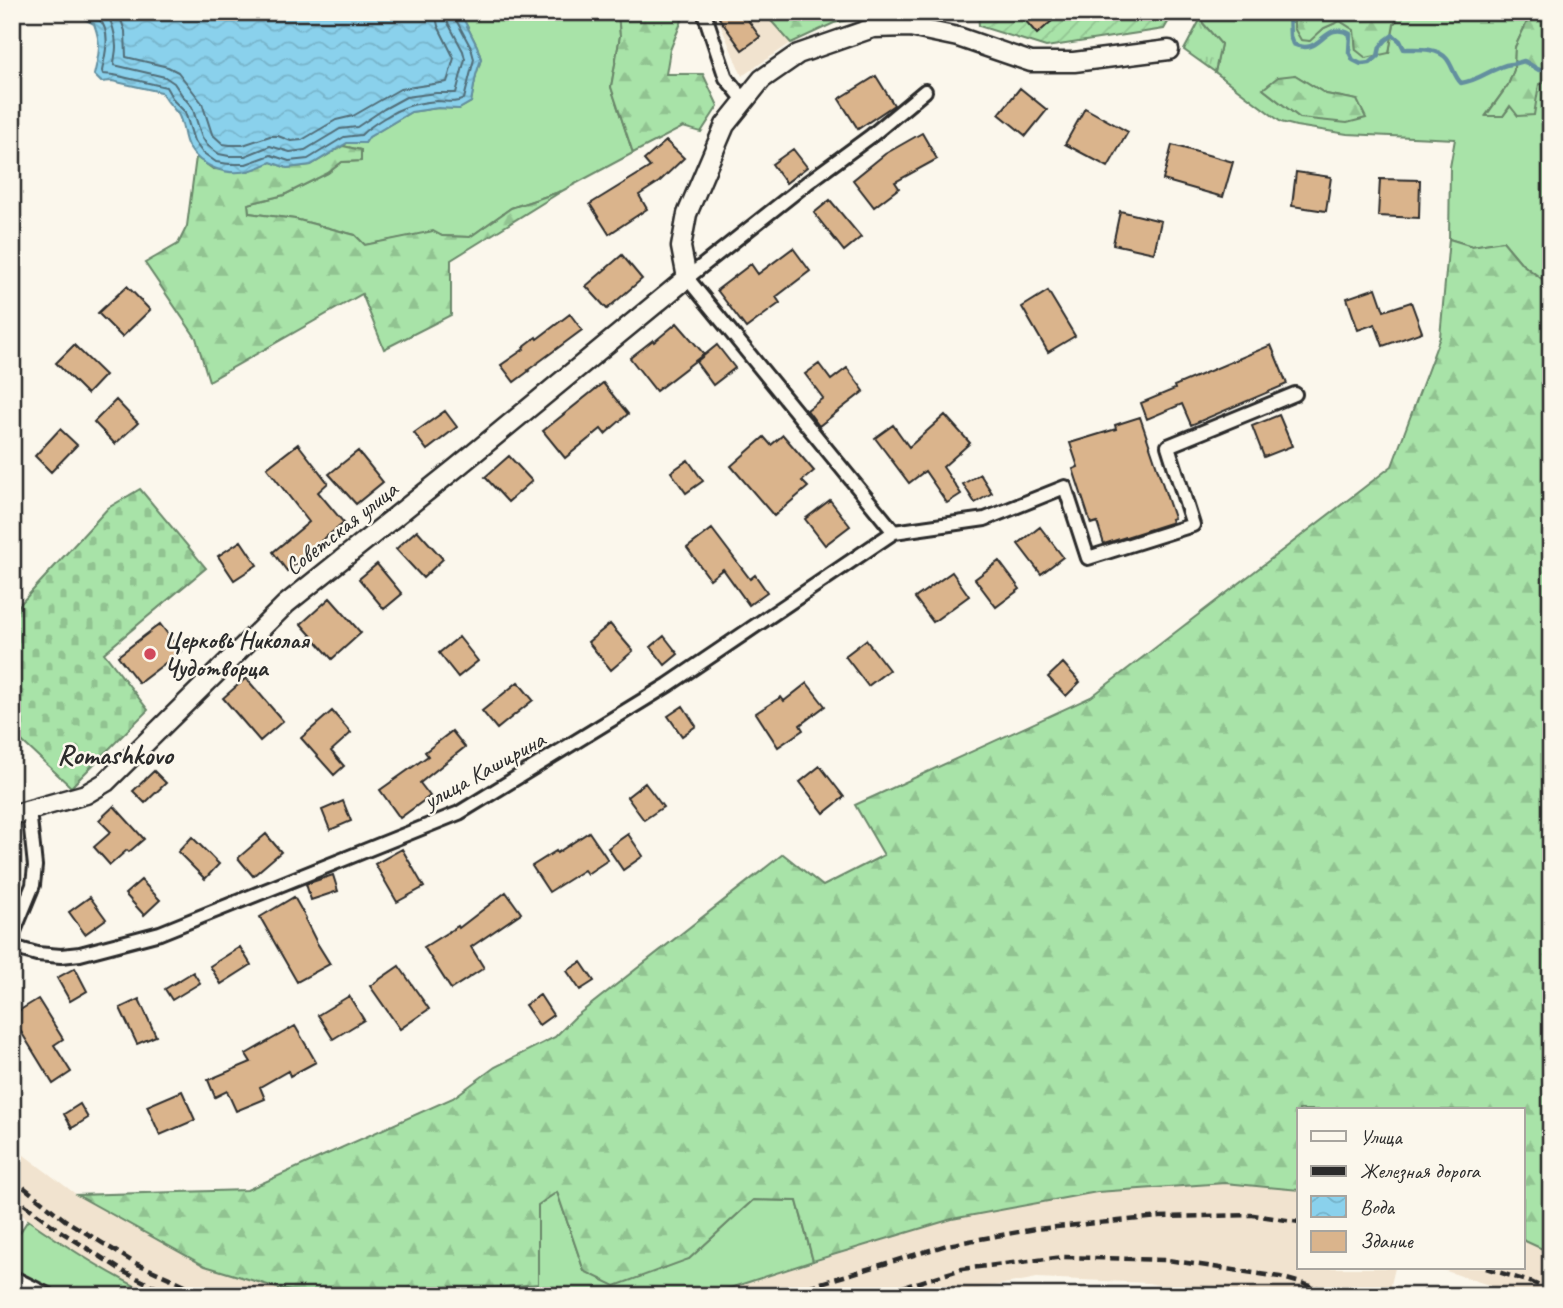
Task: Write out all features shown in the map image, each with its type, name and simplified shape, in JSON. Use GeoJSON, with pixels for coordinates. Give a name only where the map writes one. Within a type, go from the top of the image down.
{"type":"FeatureCollection","features":[{"type":"Feature","properties":{"kind":"street"},"geometry":{"type":"LineString","coordinates":[[704,12],[726,78],[744,100]]}},
{"type":"Feature","properties":{"kind":"street"},"geometry":{"type":"LineString","coordinates":[[1169,50],[1074,62],[1031,62],[958,37],[910,26],[873,28],[798,54],[762,79],[725,125],[687,214],[681,247],[687,278],[894,532],[985,519],[1065,487],[1088,558],[1193,525],[1168,446],[1295,394]]}},
{"type":"Feature","properties":{"kind":"street"},"geometry":{"type":"LineString","coordinates":[[687,278],[871,136],[925,90]]}},
{"type":"Feature","properties":{"kind":"street","name":"Советская улица"},"geometry":{"type":"LineString","coordinates":[[21,813],[86,794],[106,782],[285,604],[687,278]]}},
{"type":"Feature","properties":{"kind":"street","name":"улица Каширина"},"geometry":{"type":"LineString","coordinates":[[12,947],[37,954],[61,956],[80,954],[160,933],[459,814],[668,685],[894,532]]}},
{"type":"Feature","properties":{"kind":"street"},"geometry":{"type":"LineString","coordinates":[[12,936],[33,885],[35,866],[21,813]]}},
{"type":"Feature","properties":{"kind":"street"},"geometry":{"type":"LineString","coordinates":[[12,1277],[50,1296]]}},
{"type":"Feature","properties":{"kind":"shaded area"},"geometry":{"type":"Polygon","coordinates":[[[715,12],[763,12],[791,43],[742,76],[715,12]]]}},
{"type":"Feature","properties":{"kind":"shaded area"},"geometry":{"type":"Polygon","coordinates":[[[12,1146],[77,1195],[205,1266],[281,1289],[322,1296],[155,1296],[123,1281],[52,1237],[12,1205],[12,1146]]]}},
{"type":"Feature","properties":{"kind":"shaded area"},"geometry":{"type":"Polygon","coordinates":[[[1225,1183],[1297,1190],[1297,1270],[1395,1270],[1389,1293],[1397,1296],[1217,1296],[1148,1283],[1037,1278],[940,1296],[696,1296],[730,1288],[952,1219],[1097,1192],[1225,1183]]]}},
{"type":"Feature","properties":{"kind":"shaded area"},"geometry":{"type":"Polygon","coordinates":[[[1524,1240],[1551,1253],[1551,1296],[1522,1296],[1443,1270],[1524,1270],[1524,1240]]]}},
{"type":"Feature","properties":{"kind":"green space"},"geometry":{"type":"Polygon","coordinates":[[[460,12],[618,12],[620,36],[611,87],[633,153],[562,191],[511,208],[470,237],[442,236],[433,232],[365,245],[355,235],[295,219],[249,213],[248,204],[284,195],[328,173],[342,162],[361,161],[361,150],[343,146],[347,143],[365,143],[369,137],[411,112],[438,108],[459,109],[471,102],[481,59],[460,12]]]}},
{"type":"Feature","properties":{"kind":"green space"},"geometry":{"type":"Polygon","coordinates":[[[618,12],[699,12],[685,13],[670,50],[666,74],[703,74],[718,106],[701,132],[683,127],[633,153],[611,87],[620,36],[618,12]]]}},
{"type":"Feature","properties":{"kind":"green space"},"geometry":{"type":"Polygon","coordinates":[[[763,12],[876,12],[834,23],[791,43],[763,12]]]}},
{"type":"Feature","properties":{"kind":"green space"},"geometry":{"type":"Polygon","coordinates":[[[978,12],[1174,12],[1164,29],[1046,47],[979,26],[978,12]]]}},
{"type":"Feature","properties":{"kind":"green space"},"geometry":{"type":"Polygon","coordinates":[[[1203,12],[1294,12],[1294,28],[1309,41],[1324,28],[1340,21],[1354,30],[1356,50],[1389,53],[1394,23],[1402,12],[1527,12],[1528,20],[1515,47],[1514,70],[1508,85],[1486,115],[1503,116],[1524,95],[1551,79],[1551,286],[1522,264],[1503,241],[1472,246],[1449,239],[1450,167],[1455,139],[1347,134],[1281,122],[1215,72],[1221,44],[1200,20],[1203,12]],[[1295,75],[1264,90],[1300,118],[1356,100],[1326,94],[1295,75]]]}},
{"type":"Feature","properties":{"kind":"green space"},"geometry":{"type":"Polygon","coordinates":[[[1294,12],[1402,12],[1394,24],[1389,53],[1366,58],[1356,50],[1354,30],[1340,21],[1324,28],[1310,41],[1301,40],[1294,28],[1294,12]]]}},
{"type":"Feature","properties":{"kind":"green space"},"geometry":{"type":"Polygon","coordinates":[[[1527,12],[1551,12],[1551,79],[1539,84],[1534,115],[1518,116],[1510,106],[1503,116],[1486,116],[1508,85],[1514,70],[1515,47],[1528,20],[1527,12]]]}},
{"type":"Feature","properties":{"kind":"green space"},"geometry":{"type":"Polygon","coordinates":[[[1200,20],[1221,44],[1215,72],[1184,50],[1200,20]]]}},
{"type":"Feature","properties":{"kind":"green space"},"geometry":{"type":"Polygon","coordinates":[[[1295,75],[1326,94],[1357,100],[1366,118],[1347,123],[1300,118],[1263,89],[1278,77],[1295,75]]]}},
{"type":"Feature","properties":{"kind":"green space"},"geometry":{"type":"Polygon","coordinates":[[[343,146],[361,150],[361,161],[342,162],[328,173],[284,195],[248,204],[249,213],[295,219],[355,235],[365,245],[433,231],[442,236],[470,237],[511,208],[562,191],[451,260],[451,315],[384,349],[362,294],[209,381],[196,338],[145,263],[178,244],[187,226],[196,157],[213,169],[248,171],[271,162],[287,168],[311,165],[343,146]]]}},
{"type":"Feature","properties":{"kind":"green space"},"geometry":{"type":"Polygon","coordinates":[[[1449,239],[1472,246],[1503,241],[1522,264],[1551,286],[1551,1253],[1524,1240],[1524,1108],[1297,1108],[1297,1190],[1225,1183],[1097,1192],[952,1219],[813,1261],[797,1201],[753,1200],[689,1259],[615,1286],[584,1271],[557,1192],[538,1205],[538,1284],[398,1296],[322,1296],[281,1289],[205,1266],[77,1195],[247,1190],[453,1098],[495,1067],[555,1037],[575,1017],[783,854],[823,886],[884,855],[855,805],[1091,697],[1392,466],[1440,337],[1449,239]]]}},
{"type":"Feature","properties":{"kind":"green space"},"geometry":{"type":"Polygon","coordinates":[[[140,489],[206,568],[104,653],[148,710],[71,787],[12,732],[12,613],[108,508],[140,489]]]}},
{"type":"Feature","properties":{"kind":"green space"},"geometry":{"type":"Polygon","coordinates":[[[557,1192],[584,1271],[689,1259],[753,1200],[797,1201],[813,1261],[696,1296],[398,1296],[557,1192]]]}},
{"type":"Feature","properties":{"kind":"green space"},"geometry":{"type":"Polygon","coordinates":[[[28,1220],[90,1261],[155,1296],[66,1296],[12,1272],[12,1245],[28,1220]]]}},
{"type":"Feature","properties":{"kind":"water"},"geometry":{"type":"Polygon","coordinates":[[[82,12],[460,12],[481,59],[471,102],[459,109],[438,108],[411,112],[369,137],[365,143],[347,143],[311,165],[287,168],[271,162],[242,172],[224,171],[207,165],[193,153],[186,142],[178,114],[161,92],[112,81],[101,82],[94,75],[98,38],[94,24],[83,18],[82,12]]]}},
{"type":"Feature","properties":{"kind":"building"},"geometry":{"type":"Polygon","coordinates":[[[728,12],[742,12],[760,37],[742,50],[719,18],[728,12]]]}},
{"type":"Feature","properties":{"kind":"building"},"geometry":{"type":"Polygon","coordinates":[[[1018,12],[1062,12],[1037,34],[1018,12]]]}},
{"type":"Feature","properties":{"kind":"building"},"geometry":{"type":"Polygon","coordinates":[[[876,76],[894,105],[858,129],[839,99],[876,76]]]}},
{"type":"Feature","properties":{"kind":"building"},"geometry":{"type":"Polygon","coordinates":[[[1020,88],[1047,110],[1026,136],[999,114],[1020,88]]]}},
{"type":"Feature","properties":{"kind":"building"},"geometry":{"type":"Polygon","coordinates":[[[1085,108],[1128,132],[1108,167],[1065,144],[1085,108]]]}},
{"type":"Feature","properties":{"kind":"building"},"geometry":{"type":"Polygon","coordinates":[[[922,133],[937,159],[895,182],[899,188],[874,207],[853,180],[885,154],[922,133]]]}},
{"type":"Feature","properties":{"kind":"building"},"geometry":{"type":"Polygon","coordinates":[[[666,141],[684,158],[659,182],[639,195],[647,209],[609,234],[590,204],[650,167],[644,160],[666,141]]]}},
{"type":"Feature","properties":{"kind":"building"},"geometry":{"type":"Polygon","coordinates":[[[1172,145],[1233,162],[1223,197],[1163,180],[1172,145]]]}},
{"type":"Feature","properties":{"kind":"building"},"geometry":{"type":"Polygon","coordinates":[[[793,149],[807,167],[786,183],[772,164],[793,149]]]}},
{"type":"Feature","properties":{"kind":"building"},"geometry":{"type":"Polygon","coordinates":[[[1296,172],[1331,177],[1326,211],[1292,206],[1296,172]]]}},
{"type":"Feature","properties":{"kind":"building"},"geometry":{"type":"Polygon","coordinates":[[[1380,179],[1420,180],[1419,218],[1378,216],[1380,179]]]}},
{"type":"Feature","properties":{"kind":"building"},"geometry":{"type":"Polygon","coordinates":[[[830,200],[861,237],[844,251],[814,213],[830,200]]]}},
{"type":"Feature","properties":{"kind":"building"},"geometry":{"type":"Polygon","coordinates":[[[1120,211],[1161,221],[1154,253],[1113,244],[1120,211]]]}},
{"type":"Feature","properties":{"kind":"building"},"geometry":{"type":"Polygon","coordinates":[[[793,248],[810,271],[776,297],[780,303],[746,328],[717,290],[751,264],[758,274],[793,248]]]}},
{"type":"Feature","properties":{"kind":"building"},"geometry":{"type":"Polygon","coordinates":[[[622,255],[642,279],[607,309],[586,286],[622,255]]]}},
{"type":"Feature","properties":{"kind":"building"},"geometry":{"type":"Polygon","coordinates":[[[127,286],[150,310],[122,337],[98,313],[127,286]]]}},
{"type":"Feature","properties":{"kind":"building"},"geometry":{"type":"Polygon","coordinates":[[[1376,288],[1384,311],[1411,302],[1422,332],[1383,346],[1375,324],[1358,330],[1347,298],[1376,288]]]}},
{"type":"Feature","properties":{"kind":"building"},"geometry":{"type":"Polygon","coordinates":[[[1048,291],[1075,336],[1048,352],[1022,307],[1048,291]]]}},
{"type":"Feature","properties":{"kind":"building"},"geometry":{"type":"Polygon","coordinates":[[[570,314],[582,330],[514,382],[501,365],[570,314]]]}},
{"type":"Feature","properties":{"kind":"building"},"geometry":{"type":"Polygon","coordinates":[[[677,323],[704,354],[656,391],[630,358],[677,323]]]}},
{"type":"Feature","properties":{"kind":"building"},"geometry":{"type":"Polygon","coordinates":[[[74,345],[105,375],[87,394],[56,363],[74,345]]]}},
{"type":"Feature","properties":{"kind":"building"},"geometry":{"type":"Polygon","coordinates":[[[717,345],[735,368],[713,385],[696,362],[717,345]]]}},
{"type":"Feature","properties":{"kind":"building"},"geometry":{"type":"Polygon","coordinates":[[[1271,345],[1287,384],[1191,425],[1182,404],[1147,419],[1141,403],[1271,345]]]}},
{"type":"Feature","properties":{"kind":"building"},"geometry":{"type":"Polygon","coordinates":[[[819,364],[831,380],[847,368],[864,391],[819,426],[807,410],[823,398],[805,374],[819,364]]]}},
{"type":"Feature","properties":{"kind":"building"},"geometry":{"type":"Polygon","coordinates":[[[603,383],[628,414],[605,434],[601,429],[565,458],[543,431],[603,383]]]}},
{"type":"Feature","properties":{"kind":"building"},"geometry":{"type":"Polygon","coordinates":[[[116,400],[138,423],[115,444],[94,422],[116,400]]]}},
{"type":"Feature","properties":{"kind":"building"},"geometry":{"type":"Polygon","coordinates":[[[445,411],[457,427],[427,450],[414,433],[445,411]]]}},
{"type":"Feature","properties":{"kind":"building"},"geometry":{"type":"Polygon","coordinates":[[[945,415],[970,443],[943,467],[961,494],[947,503],[925,471],[909,483],[875,438],[893,425],[909,447],[945,415]]]}},
{"type":"Feature","properties":{"kind":"building"},"geometry":{"type":"Polygon","coordinates":[[[1279,415],[1292,446],[1264,457],[1252,426],[1279,415]]]}},
{"type":"Feature","properties":{"kind":"building"},"geometry":{"type":"Polygon","coordinates":[[[1140,417],[1174,518],[1170,523],[1104,544],[1097,522],[1091,524],[1073,469],[1078,467],[1070,443],[1116,429],[1115,425],[1140,417]]]}},
{"type":"Feature","properties":{"kind":"building"},"geometry":{"type":"Polygon","coordinates":[[[60,429],[77,445],[51,472],[35,456],[60,429]]]}},
{"type":"Feature","properties":{"kind":"building"},"geometry":{"type":"Polygon","coordinates":[[[783,435],[814,471],[802,481],[808,487],[774,516],[731,466],[764,437],[771,445],[783,435]]]}},
{"type":"Feature","properties":{"kind":"building"},"geometry":{"type":"Polygon","coordinates":[[[298,444],[328,483],[318,492],[344,523],[287,571],[273,552],[309,522],[267,468],[298,444]]]}},
{"type":"Feature","properties":{"kind":"building"},"geometry":{"type":"Polygon","coordinates":[[[358,451],[383,482],[356,504],[329,474],[358,451]]]}},
{"type":"Feature","properties":{"kind":"building"},"geometry":{"type":"Polygon","coordinates":[[[509,456],[532,481],[508,502],[485,477],[509,456]]]}},
{"type":"Feature","properties":{"kind":"building"},"geometry":{"type":"Polygon","coordinates":[[[688,460],[703,481],[686,493],[671,472],[688,460]]]}},
{"type":"Feature","properties":{"kind":"building"},"geometry":{"type":"Polygon","coordinates":[[[980,474],[992,493],[975,503],[963,484],[980,474]]]}},
{"type":"Feature","properties":{"kind":"building"},"geometry":{"type":"Polygon","coordinates":[[[830,500],[850,526],[825,545],[805,519],[830,500]]]}},
{"type":"Feature","properties":{"kind":"building"},"geometry":{"type":"Polygon","coordinates":[[[1040,527],[1063,557],[1041,574],[1018,544],[1040,527]]]}},
{"type":"Feature","properties":{"kind":"building"},"geometry":{"type":"Polygon","coordinates":[[[712,529],[750,579],[755,575],[767,592],[749,605],[723,569],[710,579],[687,548],[712,529]]]}},
{"type":"Feature","properties":{"kind":"building"},"geometry":{"type":"Polygon","coordinates":[[[417,530],[443,559],[423,578],[396,549],[417,530]]]}},
{"type":"Feature","properties":{"kind":"building"},"geometry":{"type":"Polygon","coordinates":[[[241,541],[257,565],[234,580],[218,556],[241,541]]]}},
{"type":"Feature","properties":{"kind":"building"},"geometry":{"type":"Polygon","coordinates":[[[999,561],[1020,589],[996,607],[975,579],[999,561]]]}},
{"type":"Feature","properties":{"kind":"building"},"geometry":{"type":"Polygon","coordinates":[[[377,564],[402,594],[384,609],[359,579],[377,564]]]}},
{"type":"Feature","properties":{"kind":"building"},"geometry":{"type":"Polygon","coordinates":[[[952,572],[969,596],[933,622],[915,598],[952,572]]]}},
{"type":"Feature","properties":{"kind":"building"},"geometry":{"type":"Polygon","coordinates":[[[330,598],[361,633],[332,659],[301,624],[330,598]]]}},
{"type":"Feature","properties":{"kind":"building","name":"Церковь Николая Чудотворца"},"geometry":{"type":"Polygon","coordinates":[[[160,624],[181,651],[139,683],[118,656],[160,624]]]}},
{"type":"Feature","properties":{"kind":"building"},"geometry":{"type":"Polygon","coordinates":[[[610,624],[633,651],[611,670],[588,642],[610,624]]]}},
{"type":"Feature","properties":{"kind":"building"},"geometry":{"type":"Polygon","coordinates":[[[664,636],[678,654],[665,665],[651,647],[664,636]]]}},
{"type":"Feature","properties":{"kind":"building"},"geometry":{"type":"Polygon","coordinates":[[[459,637],[478,661],[458,677],[439,653],[459,637]]]}},
{"type":"Feature","properties":{"kind":"building"},"geometry":{"type":"Polygon","coordinates":[[[866,640],[889,670],[868,686],[845,656],[866,640]]]}},
{"type":"Feature","properties":{"kind":"building"},"geometry":{"type":"Polygon","coordinates":[[[1063,663],[1080,682],[1066,696],[1048,677],[1063,663]]]}},
{"type":"Feature","properties":{"kind":"building"},"geometry":{"type":"Polygon","coordinates":[[[246,678],[283,721],[260,741],[223,698],[246,678]]]}},
{"type":"Feature","properties":{"kind":"building"},"geometry":{"type":"Polygon","coordinates":[[[518,682],[533,700],[497,729],[482,711],[518,682]]]}},
{"type":"Feature","properties":{"kind":"building"},"geometry":{"type":"Polygon","coordinates":[[[807,683],[825,706],[800,725],[803,730],[778,747],[756,713],[781,697],[784,701],[807,683]]]}},
{"type":"Feature","properties":{"kind":"building"},"geometry":{"type":"Polygon","coordinates":[[[683,706],[696,726],[682,736],[668,716],[683,706]]]}},
{"type":"Feature","properties":{"kind":"building"},"geometry":{"type":"Polygon","coordinates":[[[332,711],[351,733],[331,751],[344,766],[334,775],[301,738],[332,711]]]}},
{"type":"Feature","properties":{"kind":"building"},"geometry":{"type":"Polygon","coordinates":[[[452,731],[465,747],[420,783],[430,796],[400,818],[380,790],[428,756],[425,752],[452,731]]]}},
{"type":"Feature","properties":{"kind":"building"},"geometry":{"type":"Polygon","coordinates":[[[820,766],[844,797],[824,813],[800,782],[820,766]]]}},
{"type":"Feature","properties":{"kind":"building"},"geometry":{"type":"Polygon","coordinates":[[[154,771],[166,783],[145,803],[133,791],[154,771]]]}},
{"type":"Feature","properties":{"kind":"building"},"geometry":{"type":"Polygon","coordinates":[[[645,783],[663,807],[644,820],[627,797],[645,783]]]}},
{"type":"Feature","properties":{"kind":"building"},"geometry":{"type":"Polygon","coordinates":[[[343,801],[351,821],[330,830],[322,810],[343,801]]]}},
{"type":"Feature","properties":{"kind":"building"},"geometry":{"type":"Polygon","coordinates":[[[114,806],[144,839],[110,865],[94,847],[111,832],[99,820],[114,806]]]}},
{"type":"Feature","properties":{"kind":"building"},"geometry":{"type":"Polygon","coordinates":[[[589,832],[608,860],[587,874],[584,870],[549,892],[532,866],[589,832]]]}},
{"type":"Feature","properties":{"kind":"building"},"geometry":{"type":"Polygon","coordinates":[[[266,834],[281,852],[253,876],[238,858],[266,834]]]}},
{"type":"Feature","properties":{"kind":"building"},"geometry":{"type":"Polygon","coordinates":[[[628,834],[643,856],[623,870],[608,848],[628,834]]]}},
{"type":"Feature","properties":{"kind":"building"},"geometry":{"type":"Polygon","coordinates":[[[192,837],[219,864],[205,879],[178,852],[192,837]]]}},
{"type":"Feature","properties":{"kind":"building"},"geometry":{"type":"Polygon","coordinates":[[[402,849],[424,887],[397,902],[375,864],[402,849]]]}},
{"type":"Feature","properties":{"kind":"building"},"geometry":{"type":"Polygon","coordinates":[[[333,875],[338,891],[311,900],[306,884],[333,875]]]}},
{"type":"Feature","properties":{"kind":"building"},"geometry":{"type":"Polygon","coordinates":[[[141,880],[160,900],[144,915],[125,894],[141,880]]]}},
{"type":"Feature","properties":{"kind":"building"},"geometry":{"type":"Polygon","coordinates":[[[506,892],[521,913],[471,947],[484,968],[451,989],[424,947],[458,926],[459,928],[506,892]]]}},
{"type":"Feature","properties":{"kind":"building"},"geometry":{"type":"Polygon","coordinates":[[[90,897],[106,919],[85,934],[69,912],[90,897]]]}},
{"type":"Feature","properties":{"kind":"building"},"geometry":{"type":"Polygon","coordinates":[[[294,897],[330,964],[297,982],[260,917],[294,897]]]}},
{"type":"Feature","properties":{"kind":"building"},"geometry":{"type":"Polygon","coordinates":[[[240,947],[251,965],[221,984],[210,966],[240,947]]]}},
{"type":"Feature","properties":{"kind":"building"},"geometry":{"type":"Polygon","coordinates":[[[581,962],[594,981],[580,990],[567,971],[581,962]]]}},
{"type":"Feature","properties":{"kind":"building"},"geometry":{"type":"Polygon","coordinates":[[[399,966],[429,1009],[400,1029],[370,986],[399,966]]]}},
{"type":"Feature","properties":{"kind":"building"},"geometry":{"type":"Polygon","coordinates":[[[75,968],[87,991],[70,1001],[57,978],[75,968]]]}},
{"type":"Feature","properties":{"kind":"building"},"geometry":{"type":"Polygon","coordinates":[[[193,972],[200,983],[172,1000],[165,989],[193,972]]]}},
{"type":"Feature","properties":{"kind":"building"},"geometry":{"type":"Polygon","coordinates":[[[540,995],[553,1015],[539,1025],[525,1005],[540,995]]]}},
{"type":"Feature","properties":{"kind":"building"},"geometry":{"type":"Polygon","coordinates":[[[349,996],[364,1020],[333,1039],[318,1015],[349,996]]]}},
{"type":"Feature","properties":{"kind":"building"},"geometry":{"type":"Polygon","coordinates":[[[38,999],[63,1039],[54,1045],[71,1072],[53,1084],[12,1017],[38,999]]]}},
{"type":"Feature","properties":{"kind":"building"},"geometry":{"type":"Polygon","coordinates":[[[139,999],[156,1036],[137,1044],[120,1008],[139,999]]]}},
{"type":"Feature","properties":{"kind":"building"},"geometry":{"type":"Polygon","coordinates":[[[295,1026],[316,1062],[290,1076],[288,1071],[260,1087],[265,1099],[236,1111],[227,1091],[215,1097],[208,1080],[251,1062],[246,1054],[295,1026]]]}},
{"type":"Feature","properties":{"kind":"building"},"geometry":{"type":"Polygon","coordinates":[[[182,1091],[195,1120],[160,1135],[147,1106],[182,1091]]]}},
{"type":"Feature","properties":{"kind":"building"},"geometry":{"type":"Polygon","coordinates":[[[80,1104],[88,1118],[72,1128],[64,1114],[80,1104]]]}},
{"type":"Feature","properties":{"kind":"waterway"},"geometry":{"type":"LineString","coordinates":[[1289,12],[1293,44],[1310,46],[1334,31],[1341,31],[1350,34],[1349,52],[1353,60],[1361,64],[1370,63],[1378,56],[1380,47],[1393,35],[1404,49],[1427,50],[1443,55],[1461,83],[1500,67],[1524,61],[1539,70],[1551,66]]}},
{"type":"Feature","properties":{"kind":"railway"},"geometry":{"type":"LineString","coordinates":[[12,1178],[65,1220],[133,1262],[210,1296]]}},
{"type":"Feature","properties":{"kind":"railway"},"geometry":{"type":"LineString","coordinates":[[12,1195],[60,1231],[126,1273],[174,1296]]}},
{"type":"Feature","properties":{"kind":"railway"},"geometry":{"type":"LineString","coordinates":[[778,1296],[947,1245],[1035,1229],[1160,1217],[1253,1215],[1297,1222]]}},
{"type":"Feature","properties":{"kind":"railway"},"geometry":{"type":"LineString","coordinates":[[874,1296],[962,1269],[1064,1257],[1167,1260],[1280,1277],[1345,1296]]}},
{"type":"Feature","properties":{"kind":"railway"},"geometry":{"type":"LineString","coordinates":[[1492,1270],[1551,1291]]}},
{"type":"Feature","properties":{"kind":"place","name":"Церковь Николая Чудотворца"},"geometry":{"type":"Point","coordinates":[150,654]}},
{"type":"Feature","properties":{"kind":"district","name":"Romashkovo"},"geometry":{"type":"Point","coordinates":[115,754]}}]}
